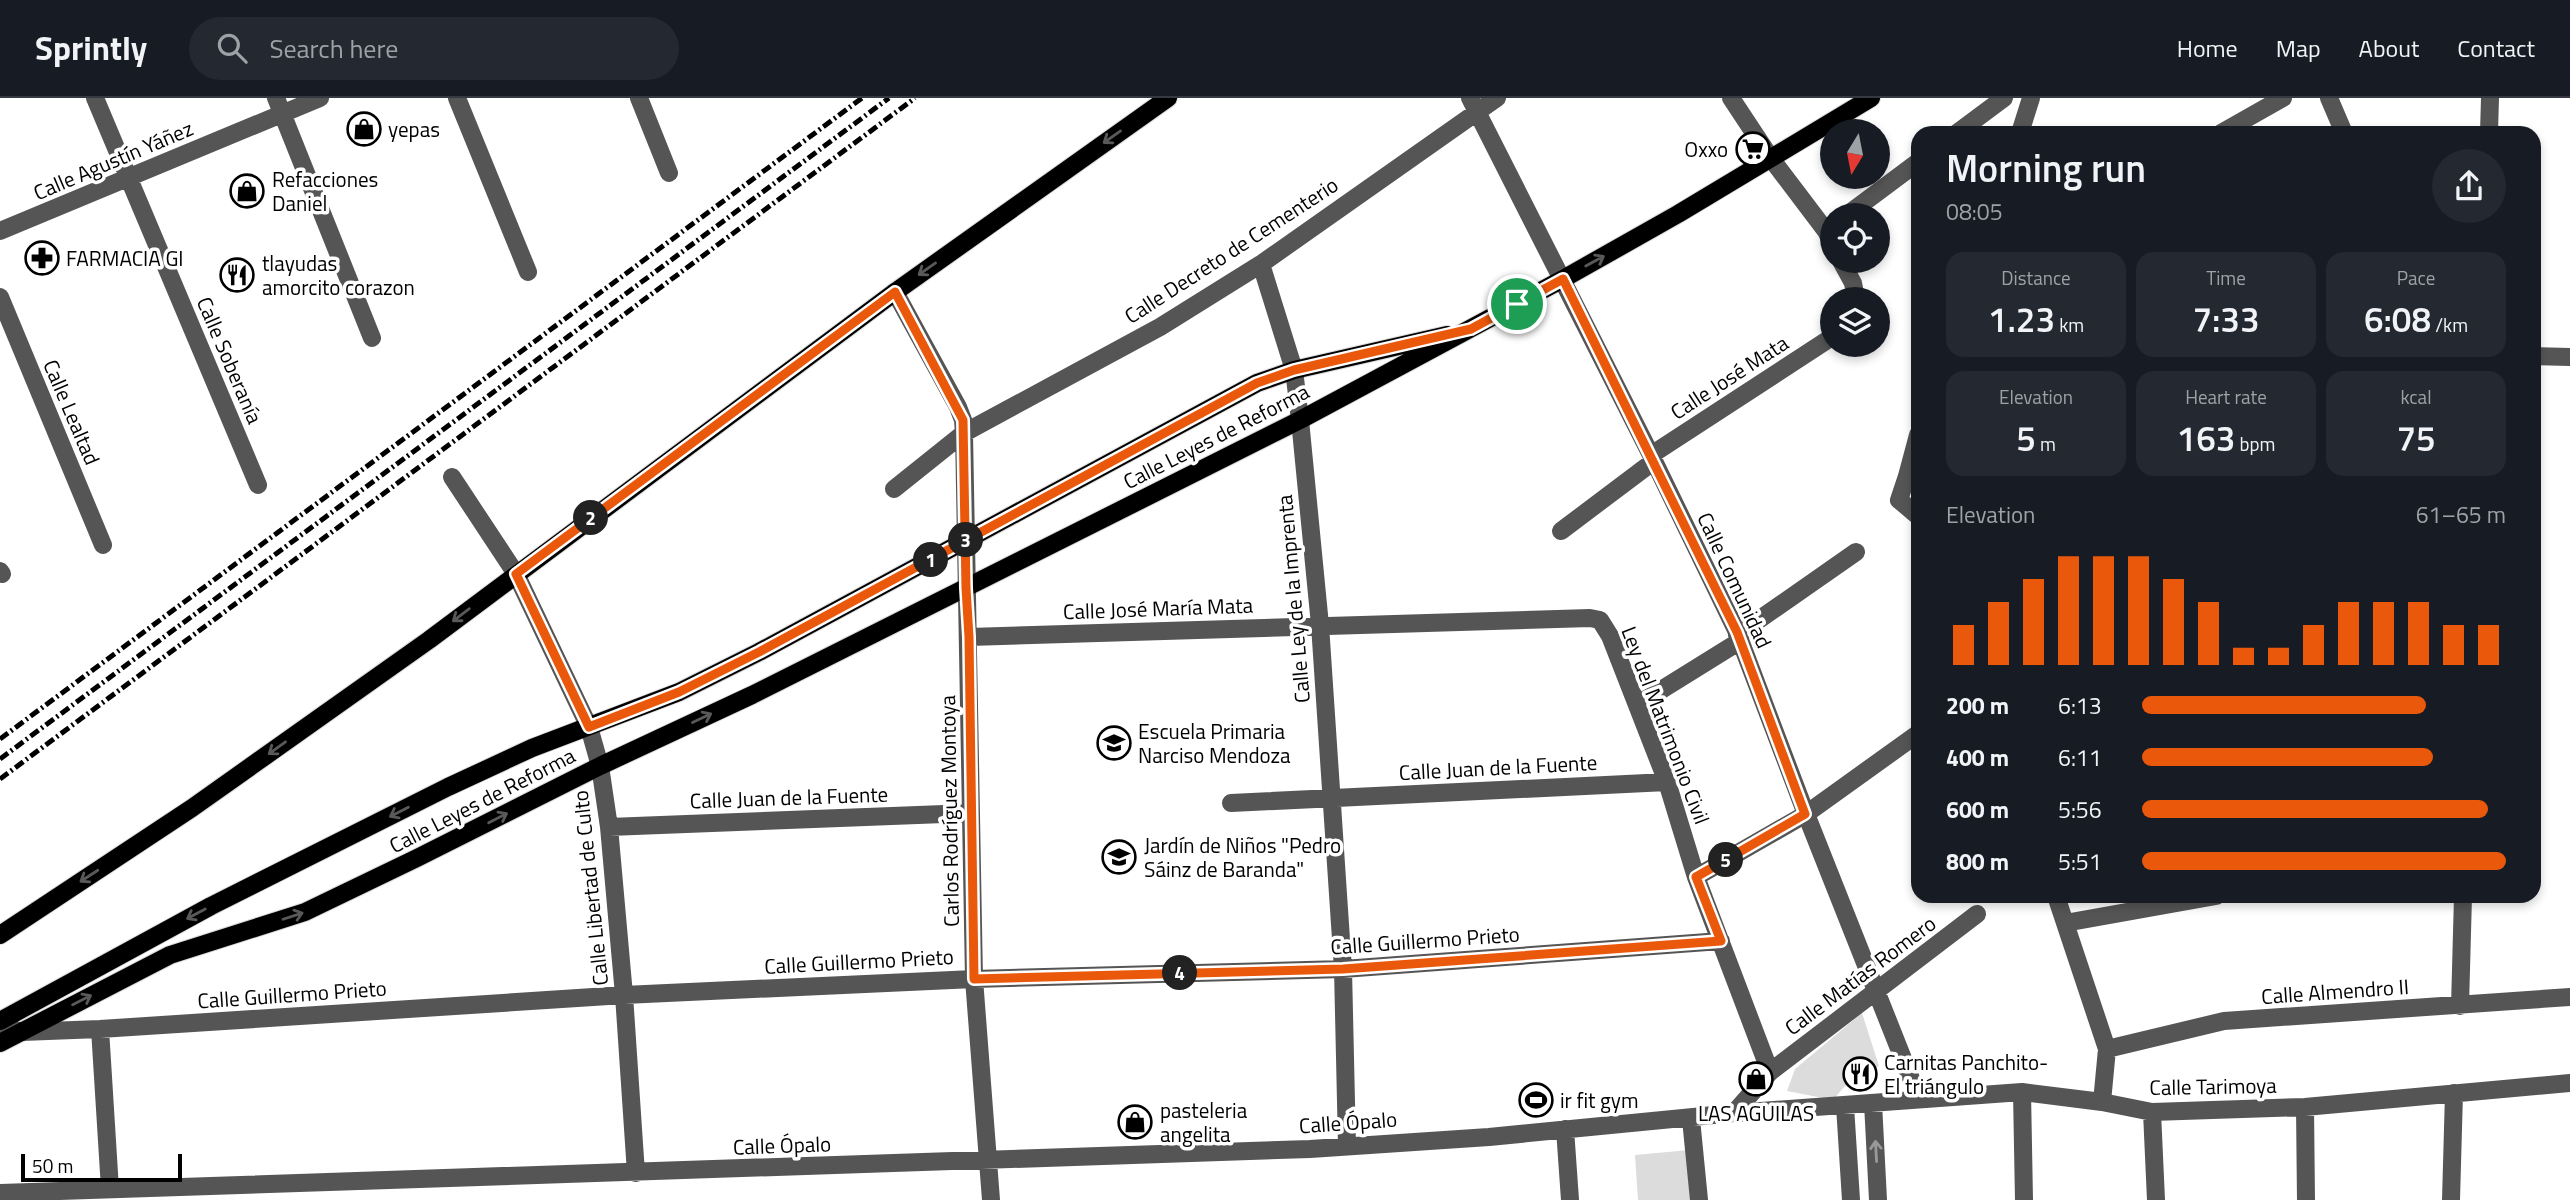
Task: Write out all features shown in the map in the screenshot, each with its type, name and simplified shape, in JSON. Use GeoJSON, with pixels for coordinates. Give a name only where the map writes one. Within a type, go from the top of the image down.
{"type":"FeatureCollection","features":[{"type":"Feature","properties":{"kind":"main road"},"geometry":{"type":"LineString","coordinates":[[0,934],[192,808],[429,640],[895,292],[1168,98]]}},
{"type":"Feature","properties":{"kind":"main road"},"geometry":{"type":"LineString","coordinates":[[1471,329],[1678,214],[1871,98]]}},
{"type":"Feature","properties":{"kind":"main road","name":"Calle Leyes de Reforma"},"geometry":{"type":"LineString","coordinates":[[0,1021],[211,906],[304,862],[448,787],[533,748],[690,686],[759,652],[1257,383],[1294,370],[1471,329]]}},
{"type":"Feature","properties":{"kind":"main road","name":"Calle Leyes de Reforma"},"geometry":{"type":"LineString","coordinates":[[0,1043],[170,955],[305,912],[966,588],[1300,420],[1471,329]]}},
{"type":"Feature","properties":{"kind":"street","name":"Calle Soberanía"},"geometry":{"type":"LineString","coordinates":[[94,98],[258,485]]}},
{"type":"Feature","properties":{"kind":"street","name":"Calle Agustín Yáñez"},"geometry":{"type":"LineString","coordinates":[[0,231],[128,178],[279,106],[320,98]]}},
{"type":"Feature","properties":{"kind":"street"},"geometry":{"type":"LineString","coordinates":[[457,98],[528,272]]}},
{"type":"Feature","properties":{"kind":"street"},"geometry":{"type":"LineString","coordinates":[[639,98],[669,173]]}},
{"type":"Feature","properties":{"kind":"street","name":"Calle Decreto de Cementerio"},"geometry":{"type":"LineString","coordinates":[[894,489],[964,433],[1160,327],[1261,264],[1474,104],[1497,98]]}},
{"type":"Feature","properties":{"kind":"street"},"geometry":{"type":"LineString","coordinates":[[1731,98],[1770,157],[1820,220]]}},
{"type":"Feature","properties":{"kind":"street"},"geometry":{"type":"LineString","coordinates":[[1966,126],[2004,98]]}},
{"type":"Feature","properties":{"kind":"street"},"geometry":{"type":"LineString","coordinates":[[2022,126],[2031,98]]}},
{"type":"Feature","properties":{"kind":"street"},"geometry":{"type":"LineString","coordinates":[[2233,126],[2283,98]]}},
{"type":"Feature","properties":{"kind":"street"},"geometry":{"type":"LineString","coordinates":[[2329,98],[2340,126]]}},
{"type":"Feature","properties":{"kind":"street"},"geometry":{"type":"LineString","coordinates":[[2489,126],[2490,98]]}},
{"type":"Feature","properties":{"kind":"street","name":"Calle Comunidad"},"geometry":{"type":"LineString","coordinates":[[1474,104],[1739,638],[1805,814],[1919,1099]]}},
{"type":"Feature","properties":{"kind":"street"},"geometry":{"type":"LineString","coordinates":[[279,106],[372,338]]}},
{"type":"Feature","properties":{"kind":"street"},"geometry":{"type":"LineString","coordinates":[[1863,203],[1911,167]]}},
{"type":"Feature","properties":{"kind":"street","name":"Calle Ley de la Imprenta"},"geometry":{"type":"LineString","coordinates":[[1261,264],[1294,370],[1320,625],[1343,969],[1347,1146]]}},
{"type":"Feature","properties":{"kind":"street","name":"Carlos Rodríguez Montoya"},"geometry":{"type":"LineString","coordinates":[[895,292],[958,407],[964,433],[974,979],[991,1200]]}},
{"type":"Feature","properties":{"kind":"street","name":"Calle Lealtad"},"geometry":{"type":"LineString","coordinates":[[0,297],[103,545]]}},
{"type":"Feature","properties":{"kind":"street","name":"Calle José Mata"},"geometry":{"type":"LineString","coordinates":[[1652,458],[1820,345]]}},
{"type":"Feature","properties":{"kind":"street"},"geometry":{"type":"LineString","coordinates":[[2541,356],[2570,356]]}},
{"type":"Feature","properties":{"kind":"street"},"geometry":{"type":"LineString","coordinates":[[1561,531],[1652,458]]}},
{"type":"Feature","properties":{"kind":"street"},"geometry":{"type":"LineString","coordinates":[[1911,464],[1899,500],[1911,510]]}},
{"type":"Feature","properties":{"kind":"street","name":"Calle Libertad de Culto"},"geometry":{"type":"LineString","coordinates":[[452,477],[516,574],[589,727],[600,766],[609,827],[624,995],[636,1173]]}},
{"type":"Feature","properties":{"kind":"street"},"geometry":{"type":"LineString","coordinates":[[1637,705],[1739,638],[1856,552]]}},
{"type":"Feature","properties":{"kind":"street","name":"Calle José María Mata"},"geometry":{"type":"LineString","coordinates":[[969,637],[1320,625],[1590,618],[1600,620]]}},
{"type":"Feature","properties":{"kind":"street","name":"Ley del Matrimonio Civil"},"geometry":{"type":"LineString","coordinates":[[1600,620],[1610,636],[1667,782],[1696,877],[1770,1072]]}},
{"type":"Feature","properties":{"kind":"street"},"geometry":{"type":"LineString","coordinates":[[1696,877],[1805,814],[1911,739]]}},
{"type":"Feature","properties":{"kind":"street","name":"Calle Juan de la Fuente"},"geometry":{"type":"LineString","coordinates":[[1231,803],[1667,782]]}},
{"type":"Feature","properties":{"kind":"street","name":"Calle Juan de la Fuente"},"geometry":{"type":"LineString","coordinates":[[609,827],[970,813]]}},
{"type":"Feature","properties":{"kind":"street"},"geometry":{"type":"LineString","coordinates":[[2058,903],[2106,1049],[2102,1102]]}},
{"type":"Feature","properties":{"kind":"street"},"geometry":{"type":"LineString","coordinates":[[2065,923],[2177,903]]}},
{"type":"Feature","properties":{"kind":"street"},"geometry":{"type":"LineString","coordinates":[[2460,1006],[2463,903]]}},
{"type":"Feature","properties":{"kind":"street","name":"Calle Matías Romero"},"geometry":{"type":"LineString","coordinates":[[1770,1072],[1977,914]]}},
{"type":"Feature","properties":{"kind":"street","name":"Calle Guillermo Prieto"},"geometry":{"type":"LineString","coordinates":[[0,1026],[22,1032],[100,1029],[624,995],[974,979],[1343,969],[1721,941]]}},
{"type":"Feature","properties":{"kind":"street","name":"Calle Almendro II"},"geometry":{"type":"LineString","coordinates":[[2106,1049],[2224,1021],[2570,997]]}},
{"type":"Feature","properties":{"kind":"street"},"geometry":{"type":"LineString","coordinates":[[100,1029],[110,1189]]}},
{"type":"Feature","properties":{"kind":"street"},"geometry":{"type":"LineString","coordinates":[[1734,1113],[1770,1072]]}},
{"type":"Feature","properties":{"kind":"street","name":"Calle Tarimoya"},"geometry":{"type":"LineString","coordinates":[[1565,1129],[1734,1113],[2022,1092],[2102,1102],[2152,1112],[2305,1107],[2570,1083]]}},
{"type":"Feature","properties":{"kind":"street"},"geometry":{"type":"LineString","coordinates":[[2022,1092],[2024,1200]]}},
{"type":"Feature","properties":{"kind":"street"},"geometry":{"type":"LineString","coordinates":[[2451,1200],[2454,1093]]}},
{"type":"Feature","properties":{"kind":"street"},"geometry":{"type":"LineString","coordinates":[[1873,1103],[1878,1200]]}},
{"type":"Feature","properties":{"kind":"street"},"geometry":{"type":"LineString","coordinates":[[1844,1106],[1851,1200]]}},
{"type":"Feature","properties":{"kind":"street"},"geometry":{"type":"LineString","coordinates":[[2305,1107],[2306,1200]]}},
{"type":"Feature","properties":{"kind":"street"},"geometry":{"type":"LineString","coordinates":[[2152,1112],[2156,1200]]}},
{"type":"Feature","properties":{"kind":"street"},"geometry":{"type":"LineString","coordinates":[[1691,1119],[1699,1200]]}},
{"type":"Feature","properties":{"kind":"street"},"geometry":{"type":"LineString","coordinates":[[1565,1129],[1570,1200]]}},
{"type":"Feature","properties":{"kind":"street","name":"Calle Ópalo"},"geometry":{"type":"LineString","coordinates":[[0,1193],[1310,1149],[1565,1129]]}},
{"type":"Feature","properties":{"kind":"shaded area"},"geometry":{"type":"Polygon","coordinates":[[[1862,1013],[1879,1066],[1844,1087],[1833,1100],[1787,1091],[1795,1069],[1862,1013]]]}},
{"type":"Feature","properties":{"kind":"shaded area"},"geometry":{"type":"Polygon","coordinates":[[[1700,1149],[1703,1200],[1638,1200],[1635,1155],[1700,1149]]]}},
{"type":"Feature","properties":{"kind":"railway"},"geometry":{"type":"LineString","coordinates":[[0,739],[862,98]]}},
{"type":"Feature","properties":{"kind":"railway"},"geometry":{"type":"LineString","coordinates":[[0,759],[889,98]]}},
{"type":"Feature","properties":{"kind":"railway"},"geometry":{"type":"LineString","coordinates":[[0,779],[915,98]]}},
{"type":"Feature","properties":{"kind":"place","name":"yepas"},"geometry":{"type":"Point","coordinates":[364,129]}},
{"type":"Feature","properties":{"kind":"place","name":"Oxxo"},"geometry":{"type":"Point","coordinates":[1753,149]}},
{"type":"Feature","properties":{"kind":"place","name":"Refacciones Daniel"},"geometry":{"type":"Point","coordinates":[247,191]}},
{"type":"Feature","properties":{"kind":"place","name":"FARMACIA GI"},"geometry":{"type":"Point","coordinates":[42,258]}},
{"type":"Feature","properties":{"kind":"place","name":"tlayudas amorcito corazon"},"geometry":{"type":"Point","coordinates":[237,275]}},
{"type":"Feature","properties":{"kind":"place","name":"Escuela Primaria Narciso Mendoza"},"geometry":{"type":"Point","coordinates":[1114,743]}},
{"type":"Feature","properties":{"kind":"place","name":"Jardín de Niños \"Pedro Sáinz de Baranda\""},"geometry":{"type":"Point","coordinates":[1119,857]}},
{"type":"Feature","properties":{"kind":"place","name":"Carnitas Panchito- El triángulo"},"geometry":{"type":"Point","coordinates":[1860,1074]}},
{"type":"Feature","properties":{"kind":"place","name":"LAS AGUILAS"},"geometry":{"type":"Point","coordinates":[1756,1079]}},
{"type":"Feature","properties":{"kind":"place","name":"ir fit gym"},"geometry":{"type":"Point","coordinates":[1536,1100]}},
{"type":"Feature","properties":{"kind":"place","name":"pasteleria angelita"},"geometry":{"type":"Point","coordinates":[1135,1122]}},
{"type":"Feature","properties":{"kind":"route"},"geometry":{"type":"LineString","coordinates":[[1517,304],[1471,329],[1294,370],[1257,383],[966,542],[759,652],[679,692],[589,727],[516,574],[895,292],[963,420],[966,542],[966,588],[969,637],[974,979],[1343,969],[1721,941],[1696,877],[1805,814],[1737,632],[1563,279],[1517,304]]}}]}
